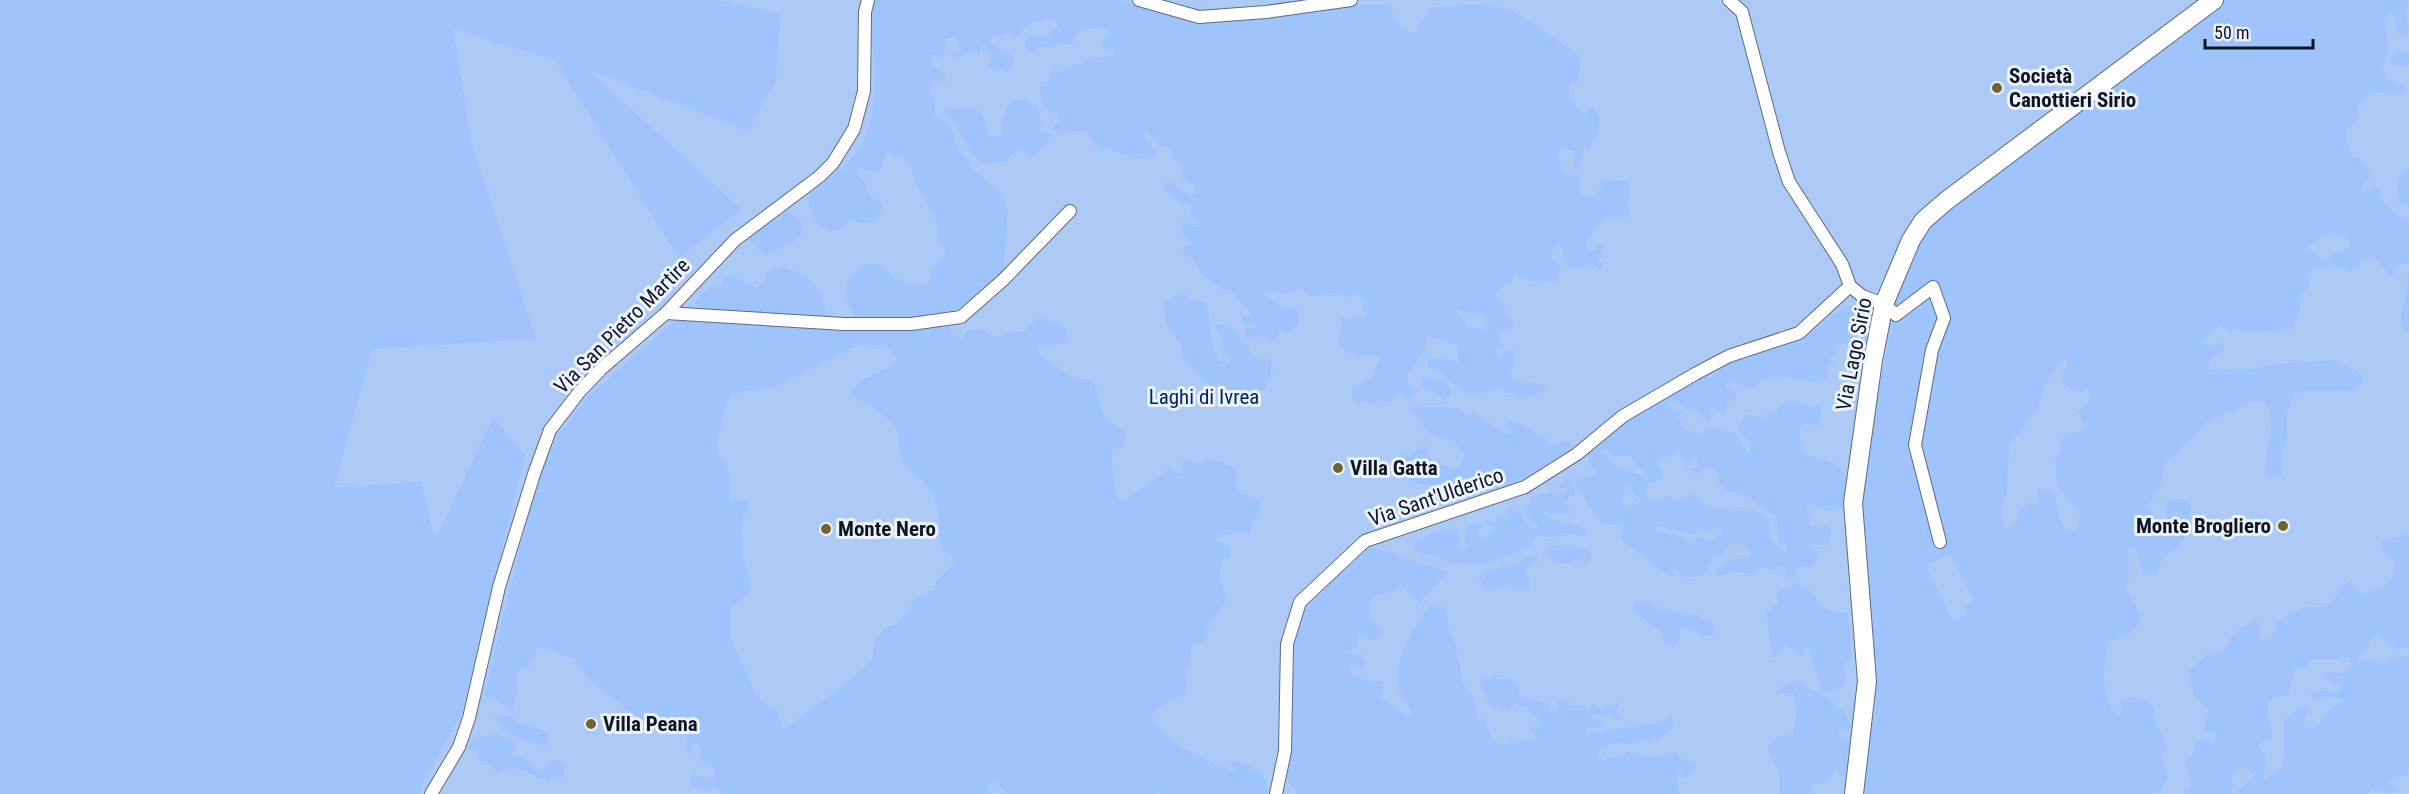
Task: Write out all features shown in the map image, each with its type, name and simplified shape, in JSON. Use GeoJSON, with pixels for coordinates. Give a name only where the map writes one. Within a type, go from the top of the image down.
{"type":"FeatureCollection","features":[{"type":"Feature","properties":{"kind":"main road","name":"Via Lago Sirio"},"geometry":{"type":"LineString","coordinates":[[1854,794],[1867,681],[1853,503],[1873,360],[1884,304],[1911,240],[1923,221],[1946,201],[2214,0]]}},
{"type":"Feature","properties":{"kind":"street","name":"Via San Pietro Martire"},"geometry":{"type":"LineString","coordinates":[[431,794],[459,747],[469,718],[499,587],[530,484],[550,430],[580,391],[601,369],[666,313],[735,240],[820,176],[833,163],[854,129],[864,91],[865,12],[868,0]]}},
{"type":"Feature","properties":{"kind":"street"},"geometry":{"type":"LineString","coordinates":[[1139,0],[1199,16],[1266,12],[1351,0]]}},
{"type":"Feature","properties":{"kind":"street","name":"Via Lago Sirio"},"geometry":{"type":"LineString","coordinates":[[1729,0],[1742,12],[1779,153],[1789,182],[1842,264],[1850,286]]}},
{"type":"Feature","properties":{"kind":"street"},"geometry":{"type":"LineString","coordinates":[[666,313],[844,324],[911,324],[961,317],[1004,280],[1070,211]]}},
{"type":"Feature","properties":{"kind":"street"},"geometry":{"type":"LineString","coordinates":[[1850,286],[1862,296],[1884,304],[1896,315],[1933,287],[1944,318],[1932,350],[1915,446],[1940,542]]}},
{"type":"Feature","properties":{"kind":"street","name":"Via Sant'Ulderico"},"geometry":{"type":"LineString","coordinates":[[1276,794],[1286,752],[1287,644],[1300,602],[1365,541],[1525,487],[1577,454],[1623,416],[1695,374],[1729,356],[1799,333],[1850,286]]}},
{"type":"Feature","properties":{"kind":"green space","name":"Laghi di Ivrea"},"geometry":{"type":"Polygon","coordinates":[[[0,0],[2409,0],[2409,794],[0,794],[0,0]]]}},
{"type":"Feature","properties":{"kind":"shaded area"},"geometry":{"type":"Polygon","coordinates":[[[0,0],[720,0],[781,14],[776,80],[748,131],[587,69],[741,209],[679,258],[555,60],[453,29],[472,145],[536,339],[372,349],[334,488],[421,481],[435,540],[493,418],[525,455],[461,714],[419,794],[0,794],[0,0]]]}},
{"type":"Feature","properties":{"kind":"shaded area"},"geometry":{"type":"Polygon","coordinates":[[[876,0],[1121,0],[1206,24],[1359,5],[1391,5],[1398,25],[1406,31],[1417,33],[1418,23],[1428,16],[1429,8],[1471,5],[1503,8],[1513,11],[1576,53],[1580,60],[1580,70],[1577,82],[1571,81],[1569,86],[1571,100],[1586,114],[1592,106],[1600,119],[1596,139],[1591,143],[1590,151],[1584,148],[1580,169],[1575,170],[1573,166],[1575,153],[1566,148],[1560,152],[1558,160],[1567,176],[1578,176],[1581,182],[1581,196],[1596,196],[1601,188],[1601,180],[1626,181],[1631,191],[1627,203],[1631,214],[1620,218],[1609,216],[1592,233],[1585,247],[1591,251],[1596,249],[1596,245],[1603,244],[1602,257],[1597,257],[1597,261],[1603,264],[1600,270],[1592,264],[1585,268],[1570,269],[1561,260],[1564,248],[1557,246],[1552,251],[1552,259],[1560,268],[1557,282],[1527,280],[1514,275],[1511,283],[1503,286],[1496,294],[1496,299],[1505,303],[1504,311],[1514,322],[1510,330],[1498,331],[1503,348],[1498,347],[1496,350],[1500,357],[1509,348],[1513,351],[1515,358],[1511,376],[1521,382],[1546,386],[1544,390],[1528,398],[1516,397],[1512,392],[1506,393],[1500,389],[1466,393],[1437,369],[1428,368],[1427,363],[1430,358],[1444,358],[1459,363],[1457,345],[1427,336],[1425,351],[1408,373],[1407,382],[1416,392],[1410,399],[1404,397],[1401,392],[1397,393],[1390,402],[1378,400],[1373,404],[1355,401],[1352,397],[1353,386],[1370,381],[1380,359],[1379,356],[1351,353],[1342,348],[1339,343],[1342,324],[1339,318],[1365,317],[1367,313],[1362,310],[1362,306],[1367,304],[1366,299],[1358,293],[1350,297],[1332,293],[1311,296],[1304,290],[1298,289],[1287,294],[1263,290],[1263,295],[1281,306],[1296,308],[1300,319],[1297,326],[1285,334],[1280,330],[1276,340],[1269,342],[1264,336],[1246,338],[1244,330],[1255,328],[1257,324],[1243,321],[1242,315],[1249,317],[1252,315],[1229,288],[1224,290],[1210,280],[1202,274],[1194,259],[1184,255],[1183,250],[1189,243],[1187,237],[1182,234],[1182,222],[1195,227],[1202,226],[1192,218],[1190,205],[1175,199],[1165,191],[1164,184],[1171,182],[1183,193],[1192,195],[1195,192],[1194,185],[1184,180],[1181,173],[1184,167],[1182,163],[1174,159],[1171,150],[1158,144],[1147,131],[1144,134],[1146,140],[1156,152],[1154,157],[1146,159],[1095,146],[1088,132],[1067,130],[1062,135],[1055,132],[1053,126],[1059,122],[1057,114],[1045,109],[1040,95],[1041,82],[1049,81],[1049,75],[1054,71],[1061,73],[1067,66],[1082,64],[1086,59],[1115,55],[1113,49],[1108,50],[1103,46],[1102,41],[1111,33],[1102,27],[1078,32],[1072,44],[1066,45],[1059,42],[1053,47],[1039,48],[1034,53],[1029,51],[1026,46],[1027,36],[1049,36],[1048,32],[1058,27],[1057,22],[1047,18],[1042,22],[1037,20],[1023,28],[1023,32],[1014,37],[1009,33],[999,37],[991,36],[990,42],[1010,54],[1015,60],[1007,72],[1000,68],[995,73],[988,67],[991,55],[983,44],[978,55],[967,52],[958,58],[952,58],[952,53],[960,48],[955,36],[947,39],[943,56],[939,59],[934,55],[930,56],[934,67],[945,75],[945,82],[935,80],[931,82],[930,95],[935,99],[935,115],[949,124],[959,151],[970,161],[970,167],[1001,193],[1008,211],[1003,272],[973,299],[951,311],[880,321],[863,320],[855,315],[846,293],[848,281],[860,265],[875,264],[885,268],[892,277],[918,286],[929,283],[933,267],[945,255],[945,250],[938,239],[938,224],[914,179],[910,163],[890,152],[886,154],[880,170],[872,172],[859,167],[856,173],[864,181],[871,198],[883,204],[879,216],[872,223],[863,224],[851,218],[840,230],[825,229],[814,217],[807,197],[853,157],[870,123],[875,73],[872,15],[876,0]],[[1456,310],[1467,327],[1487,330],[1489,327],[1487,316],[1456,310]]]}},
{"type":"Feature","properties":{"kind":"shaded area"},"geometry":{"type":"Polygon","coordinates":[[[2223,0],[2409,0],[2406,12],[2409,33],[2403,36],[2397,32],[2393,14],[2389,11],[2384,18],[2389,49],[2383,69],[2388,81],[2403,84],[2406,90],[2400,95],[2371,92],[2365,101],[2356,107],[2359,120],[2348,128],[2345,136],[2352,155],[2364,163],[2370,176],[2362,187],[2361,193],[2370,190],[2375,184],[2380,189],[2379,198],[2398,216],[2409,219],[2409,263],[2399,265],[2392,277],[2375,258],[2362,259],[2359,268],[2349,272],[2332,266],[2316,269],[2306,276],[2310,283],[2307,289],[2299,295],[2303,303],[2293,329],[2247,332],[2220,326],[2204,340],[2205,346],[2224,343],[2223,352],[2210,358],[2208,368],[2258,368],[2271,364],[2336,360],[2358,372],[2364,378],[2358,389],[2295,393],[2287,413],[2287,439],[2282,452],[2281,475],[2271,480],[2266,463],[2271,422],[2265,401],[2251,402],[2206,422],[2167,461],[2159,488],[2147,507],[2157,520],[2161,537],[2177,536],[2165,513],[2168,500],[2182,499],[2191,505],[2183,540],[2178,547],[2164,557],[2158,573],[2144,574],[2135,547],[2128,549],[2129,577],[2126,587],[2141,617],[2129,634],[2109,641],[2104,671],[2105,691],[2118,718],[2123,710],[2119,701],[2128,696],[2147,700],[2154,709],[2155,725],[2161,732],[2168,750],[2160,755],[2168,777],[2161,790],[2149,794],[1860,794],[1876,704],[1856,503],[1904,266],[1929,225],[2223,0]],[[2333,232],[2312,244],[2306,244],[2318,257],[2327,260],[2333,254],[2349,248],[2349,241],[2333,232]],[[2065,358],[2044,386],[2035,412],[2009,444],[2007,494],[2001,518],[2006,529],[2015,524],[2021,507],[2031,503],[2040,506],[2037,487],[2054,492],[2059,517],[2064,528],[2076,532],[2079,524],[2077,509],[2059,487],[2055,459],[2061,451],[2060,443],[2066,433],[2079,432],[2088,426],[2082,421],[2079,412],[2090,399],[2087,387],[2082,392],[2074,391],[2063,384],[2062,375],[2068,365],[2065,358]],[[1950,554],[1926,566],[1953,621],[1968,614],[1964,607],[1974,601],[1950,554]]]}},
{"type":"Feature","properties":{"kind":"shaded area"},"geometry":{"type":"Polygon","coordinates":[[[2398,51],[2409,53],[2409,66],[2392,66],[2391,57],[2398,51]]]}},
{"type":"Feature","properties":{"kind":"shaded area"},"geometry":{"type":"Polygon","coordinates":[[[1014,99],[1038,106],[1041,121],[1039,132],[1049,134],[1048,142],[1030,158],[1022,151],[1016,151],[1006,162],[993,161],[990,166],[984,164],[974,156],[955,123],[944,113],[946,109],[976,109],[983,117],[989,135],[997,137],[1002,133],[1002,119],[1006,109],[1014,99]]]}},
{"type":"Feature","properties":{"kind":"shaded area"},"geometry":{"type":"Polygon","coordinates":[[[2409,167],[2409,205],[2407,206],[2400,203],[2397,183],[2401,174],[2409,167]]]}},
{"type":"Feature","properties":{"kind":"shaded area"},"geometry":{"type":"Polygon","coordinates":[[[787,212],[802,222],[800,236],[768,255],[761,254],[755,244],[749,240],[751,236],[787,212]]]}},
{"type":"Feature","properties":{"kind":"shaded area"},"geometry":{"type":"Polygon","coordinates":[[[783,268],[807,278],[817,287],[824,304],[826,318],[699,310],[695,303],[707,290],[723,286],[723,279],[728,277],[737,278],[756,287],[762,284],[767,272],[783,268]]]}},
{"type":"Feature","properties":{"kind":"shaded area"},"geometry":{"type":"Polygon","coordinates":[[[2408,272],[2409,333],[2404,329],[2401,319],[2407,293],[2408,272]]]}},
{"type":"Feature","properties":{"kind":"shaded area"},"geometry":{"type":"Polygon","coordinates":[[[1178,293],[1185,294],[1187,299],[1202,300],[1207,304],[1213,348],[1219,361],[1230,362],[1231,356],[1225,353],[1216,328],[1217,324],[1232,327],[1255,358],[1271,360],[1271,376],[1264,390],[1253,388],[1247,396],[1236,397],[1224,391],[1221,385],[1216,384],[1214,388],[1182,359],[1181,344],[1166,323],[1163,304],[1166,300],[1172,300],[1178,293]]]}},
{"type":"Feature","properties":{"kind":"shaded area"},"geometry":{"type":"Polygon","coordinates":[[[1847,305],[1858,308],[1865,323],[1865,345],[1859,358],[1854,365],[1847,366],[1849,345],[1840,344],[1832,347],[1837,352],[1836,356],[1830,356],[1829,359],[1837,363],[1825,365],[1830,373],[1826,380],[1816,382],[1777,377],[1764,379],[1751,388],[1729,381],[1725,384],[1727,389],[1736,392],[1736,398],[1728,402],[1723,416],[1715,408],[1709,409],[1712,419],[1709,422],[1702,417],[1699,411],[1688,409],[1676,401],[1670,401],[1667,404],[1681,412],[1679,416],[1675,416],[1681,421],[1685,430],[1700,434],[1712,426],[1736,434],[1746,452],[1751,451],[1751,444],[1737,428],[1745,415],[1764,418],[1771,409],[1775,411],[1792,401],[1821,406],[1820,426],[1806,423],[1802,425],[1799,437],[1801,444],[1807,455],[1839,466],[1845,474],[1846,481],[1843,508],[1827,511],[1806,501],[1810,525],[1826,526],[1831,529],[1829,543],[1826,545],[1810,544],[1812,549],[1819,553],[1814,566],[1799,567],[1794,578],[1786,578],[1784,574],[1788,567],[1781,566],[1774,571],[1764,567],[1756,569],[1754,574],[1731,572],[1720,577],[1715,574],[1716,569],[1732,559],[1750,558],[1750,551],[1742,544],[1730,544],[1725,549],[1724,556],[1713,558],[1708,565],[1708,572],[1702,576],[1684,577],[1674,566],[1673,576],[1668,575],[1621,539],[1623,527],[1621,524],[1607,525],[1600,522],[1575,483],[1577,478],[1594,476],[1597,472],[1589,463],[1588,453],[1629,419],[1695,374],[1711,378],[1731,359],[1802,340],[1847,305]],[[1604,446],[1603,451],[1617,469],[1630,470],[1643,476],[1647,474],[1638,467],[1631,456],[1614,456],[1604,446]],[[1679,451],[1657,462],[1664,477],[1646,486],[1646,496],[1654,502],[1669,495],[1676,501],[1694,494],[1702,505],[1735,511],[1755,510],[1768,519],[1772,541],[1784,552],[1787,549],[1786,544],[1780,544],[1778,539],[1777,517],[1754,502],[1751,497],[1728,492],[1718,482],[1718,472],[1710,466],[1695,474],[1692,468],[1697,466],[1698,461],[1695,458],[1686,466],[1679,451]],[[1625,486],[1624,497],[1621,499],[1626,507],[1643,500],[1634,494],[1631,486],[1625,486]],[[1658,526],[1654,529],[1684,537],[1688,544],[1701,537],[1712,540],[1722,533],[1721,529],[1716,526],[1707,533],[1698,528],[1694,535],[1658,526]]]}},
{"type":"Feature","properties":{"kind":"shaded area"},"geometry":{"type":"Polygon","coordinates":[[[1043,317],[1053,322],[1058,321],[1065,329],[1068,333],[1066,343],[1037,347],[1039,354],[1075,377],[1089,379],[1097,391],[1104,415],[1126,433],[1123,448],[1113,448],[1112,454],[1113,475],[1119,501],[1126,500],[1168,470],[1179,473],[1184,470],[1182,463],[1185,459],[1204,463],[1213,458],[1235,469],[1238,477],[1236,483],[1238,490],[1260,500],[1262,506],[1253,521],[1250,533],[1234,531],[1230,536],[1220,533],[1216,537],[1217,541],[1227,544],[1231,550],[1229,557],[1223,559],[1220,569],[1220,579],[1227,599],[1207,628],[1208,637],[1202,642],[1191,645],[1190,664],[1185,669],[1187,686],[1185,693],[1152,712],[1152,716],[1168,736],[1200,757],[1235,773],[1237,770],[1231,766],[1233,761],[1258,771],[1266,781],[1267,794],[1161,794],[1158,790],[1155,794],[1007,794],[995,781],[989,784],[987,790],[990,794],[723,794],[719,788],[714,786],[707,792],[690,784],[690,778],[694,775],[708,779],[714,778],[714,768],[701,760],[699,745],[694,743],[690,754],[685,750],[688,735],[646,723],[587,679],[575,659],[537,646],[535,657],[528,667],[518,670],[516,680],[518,690],[512,711],[496,699],[484,696],[538,475],[558,435],[589,396],[671,324],[678,320],[845,330],[912,330],[950,326],[951,333],[963,339],[967,330],[983,330],[994,337],[1011,331],[1025,331],[1033,322],[1043,317]],[[871,345],[853,348],[773,388],[731,394],[719,432],[718,452],[729,462],[725,466],[731,476],[729,501],[748,500],[748,509],[742,518],[742,539],[750,588],[745,596],[731,608],[731,639],[756,695],[762,702],[776,709],[784,730],[862,670],[872,660],[874,643],[884,629],[902,620],[915,599],[934,590],[936,581],[954,563],[951,555],[942,550],[938,509],[934,496],[903,462],[894,426],[876,410],[850,394],[860,382],[897,359],[887,346],[871,345]]]}},
{"type":"Feature","properties":{"kind":"shaded area"},"geometry":{"type":"Polygon","coordinates":[[[1422,376],[1440,379],[1447,383],[1452,391],[1450,397],[1444,399],[1422,387],[1422,376]]]}},
{"type":"Feature","properties":{"kind":"shaded area"},"geometry":{"type":"Polygon","coordinates":[[[1414,407],[1457,408],[1461,412],[1477,415],[1508,435],[1512,432],[1505,425],[1507,421],[1517,422],[1529,428],[1539,439],[1543,436],[1547,440],[1546,444],[1560,444],[1566,440],[1573,446],[1533,473],[1506,485],[1490,483],[1480,489],[1470,490],[1446,485],[1433,486],[1400,475],[1399,456],[1405,454],[1410,457],[1419,448],[1425,446],[1430,459],[1450,468],[1460,467],[1465,455],[1453,440],[1432,436],[1411,410],[1414,407]]]}},
{"type":"Feature","properties":{"kind":"shaded area"},"geometry":{"type":"Polygon","coordinates":[[[1568,478],[1575,489],[1575,496],[1569,496],[1563,503],[1569,505],[1569,514],[1552,514],[1542,510],[1541,512],[1553,520],[1578,526],[1585,530],[1586,536],[1561,533],[1553,537],[1536,536],[1530,547],[1483,565],[1451,563],[1415,550],[1414,543],[1423,537],[1435,532],[1454,529],[1458,530],[1461,550],[1465,549],[1467,545],[1463,536],[1466,527],[1478,522],[1482,524],[1477,531],[1482,538],[1489,537],[1489,533],[1494,531],[1493,527],[1483,521],[1486,519],[1496,524],[1497,514],[1507,521],[1510,516],[1505,514],[1508,510],[1520,513],[1529,527],[1538,530],[1538,524],[1534,524],[1526,515],[1528,506],[1532,504],[1529,498],[1550,492],[1566,494],[1565,488],[1556,487],[1568,478]]]}},
{"type":"Feature","properties":{"kind":"shaded area"},"geometry":{"type":"Polygon","coordinates":[[[2409,534],[2409,652],[2407,646],[2395,648],[2378,634],[2371,637],[2367,649],[2359,655],[2358,660],[2386,663],[2390,659],[2409,656],[2408,774],[2389,780],[2388,784],[2395,785],[2399,791],[2373,789],[2367,794],[2238,794],[2237,791],[2255,776],[2243,767],[2233,775],[2231,794],[2186,794],[2192,783],[2185,762],[2192,756],[2200,740],[2207,737],[2212,744],[2216,743],[2216,733],[2203,731],[2209,711],[2194,696],[2189,671],[2204,657],[2223,650],[2230,638],[2245,625],[2257,621],[2260,630],[2259,639],[2269,640],[2275,632],[2276,623],[2301,608],[2327,607],[2343,585],[2351,580],[2359,595],[2384,585],[2393,577],[2395,564],[2382,550],[2382,540],[2409,534]],[[2343,654],[2338,659],[2311,659],[2305,668],[2296,667],[2288,695],[2270,701],[2268,712],[2272,733],[2271,741],[2263,740],[2259,748],[2266,758],[2263,778],[2266,781],[2283,765],[2284,722],[2299,708],[2306,705],[2309,709],[2304,722],[2305,728],[2316,728],[2331,708],[2340,705],[2337,697],[2312,699],[2311,693],[2326,690],[2333,694],[2342,684],[2323,679],[2325,673],[2347,672],[2351,664],[2349,658],[2343,654]]]}},
{"type":"Feature","properties":{"kind":"shaded area"},"geometry":{"type":"Polygon","coordinates":[[[1572,545],[1590,551],[1592,559],[1586,562],[1575,559],[1572,562],[1559,563],[1546,555],[1545,550],[1553,546],[1572,545]]]}},
{"type":"Feature","properties":{"kind":"shaded area"},"geometry":{"type":"Polygon","coordinates":[[[1369,546],[1448,572],[1420,602],[1400,585],[1397,590],[1377,596],[1371,601],[1368,605],[1372,618],[1382,633],[1375,640],[1358,634],[1357,647],[1351,648],[1349,652],[1361,654],[1365,662],[1363,668],[1353,665],[1349,669],[1352,674],[1365,680],[1381,681],[1384,686],[1381,696],[1408,718],[1412,714],[1399,690],[1401,657],[1411,634],[1431,605],[1442,607],[1446,610],[1448,629],[1457,648],[1456,657],[1461,666],[1462,683],[1474,699],[1477,718],[1484,720],[1495,742],[1503,745],[1536,738],[1530,730],[1532,727],[1540,727],[1531,711],[1522,706],[1513,704],[1510,713],[1501,707],[1490,705],[1480,684],[1480,678],[1484,676],[1490,680],[1494,675],[1497,680],[1511,678],[1518,686],[1520,698],[1529,697],[1548,704],[1550,711],[1555,712],[1560,704],[1555,701],[1564,698],[1573,706],[1584,705],[1589,712],[1591,704],[1596,704],[1601,711],[1605,705],[1614,707],[1615,703],[1618,703],[1619,708],[1615,711],[1624,717],[1622,720],[1602,714],[1592,715],[1593,719],[1599,719],[1605,725],[1587,728],[1585,732],[1589,733],[1671,718],[1674,726],[1665,735],[1633,744],[1607,745],[1599,750],[1598,756],[1602,761],[1628,752],[1651,757],[1675,751],[1680,759],[1696,763],[1696,768],[1687,777],[1677,774],[1678,794],[1298,794],[1286,777],[1296,631],[1304,614],[1327,584],[1369,546]]]}},
{"type":"Feature","properties":{"kind":"shaded area"},"geometry":{"type":"Polygon","coordinates":[[[1535,554],[1538,556],[1537,562],[1526,569],[1530,584],[1528,591],[1515,591],[1505,585],[1500,591],[1485,591],[1479,577],[1482,571],[1505,567],[1535,554]]]}},
{"type":"Feature","properties":{"kind":"shaded area"},"geometry":{"type":"Polygon","coordinates":[[[1795,584],[1804,587],[1828,610],[1848,613],[1852,658],[1845,663],[1843,670],[1847,679],[1842,688],[1824,692],[1821,689],[1809,648],[1804,647],[1804,655],[1799,656],[1788,645],[1784,645],[1777,656],[1772,657],[1766,608],[1771,611],[1773,606],[1779,604],[1776,593],[1795,584]]]}},
{"type":"Feature","properties":{"kind":"shaded area"},"geometry":{"type":"Polygon","coordinates":[[[1645,600],[1662,610],[1669,609],[1683,614],[1695,614],[1713,624],[1714,631],[1712,635],[1707,635],[1684,628],[1680,629],[1679,644],[1666,645],[1661,631],[1635,613],[1634,604],[1645,600]]]}},
{"type":"Feature","properties":{"kind":"shaded area"},"geometry":{"type":"Polygon","coordinates":[[[1797,682],[1803,683],[1832,700],[1838,710],[1843,710],[1852,726],[1848,731],[1842,729],[1837,732],[1841,737],[1852,738],[1844,780],[1837,770],[1827,784],[1813,784],[1810,794],[1779,794],[1779,773],[1767,749],[1775,738],[1793,733],[1797,717],[1793,693],[1775,694],[1781,687],[1797,682]]]}},
{"type":"Feature","properties":{"kind":"shaded area"},"geometry":{"type":"Polygon","coordinates":[[[497,714],[512,718],[516,723],[542,730],[549,735],[546,745],[527,741],[508,733],[495,717],[497,714]]]}},
{"type":"Feature","properties":{"kind":"shaded area"},"geometry":{"type":"Polygon","coordinates":[[[496,734],[511,739],[516,744],[511,755],[523,758],[539,769],[544,770],[548,762],[556,760],[564,763],[562,778],[550,777],[550,782],[512,768],[498,773],[487,761],[481,761],[477,755],[479,751],[468,750],[473,738],[496,734]]]}},
{"type":"Feature","properties":{"kind":"place","name":"Società Canottieri Sirio"},"geometry":{"type":"Point","coordinates":[1997,88]}},
{"type":"Feature","properties":{"kind":"place","name":"Villa Gatta"},"geometry":{"type":"Point","coordinates":[1338,468]}},
{"type":"Feature","properties":{"kind":"place","name":"Monte Brogliero"},"geometry":{"type":"Point","coordinates":[2283,526]}},
{"type":"Feature","properties":{"kind":"place","name":"Monte Nero"},"geometry":{"type":"Point","coordinates":[826,529]}},
{"type":"Feature","properties":{"kind":"place","name":"Villa Peana"},"geometry":{"type":"Point","coordinates":[591,724]}}]}
